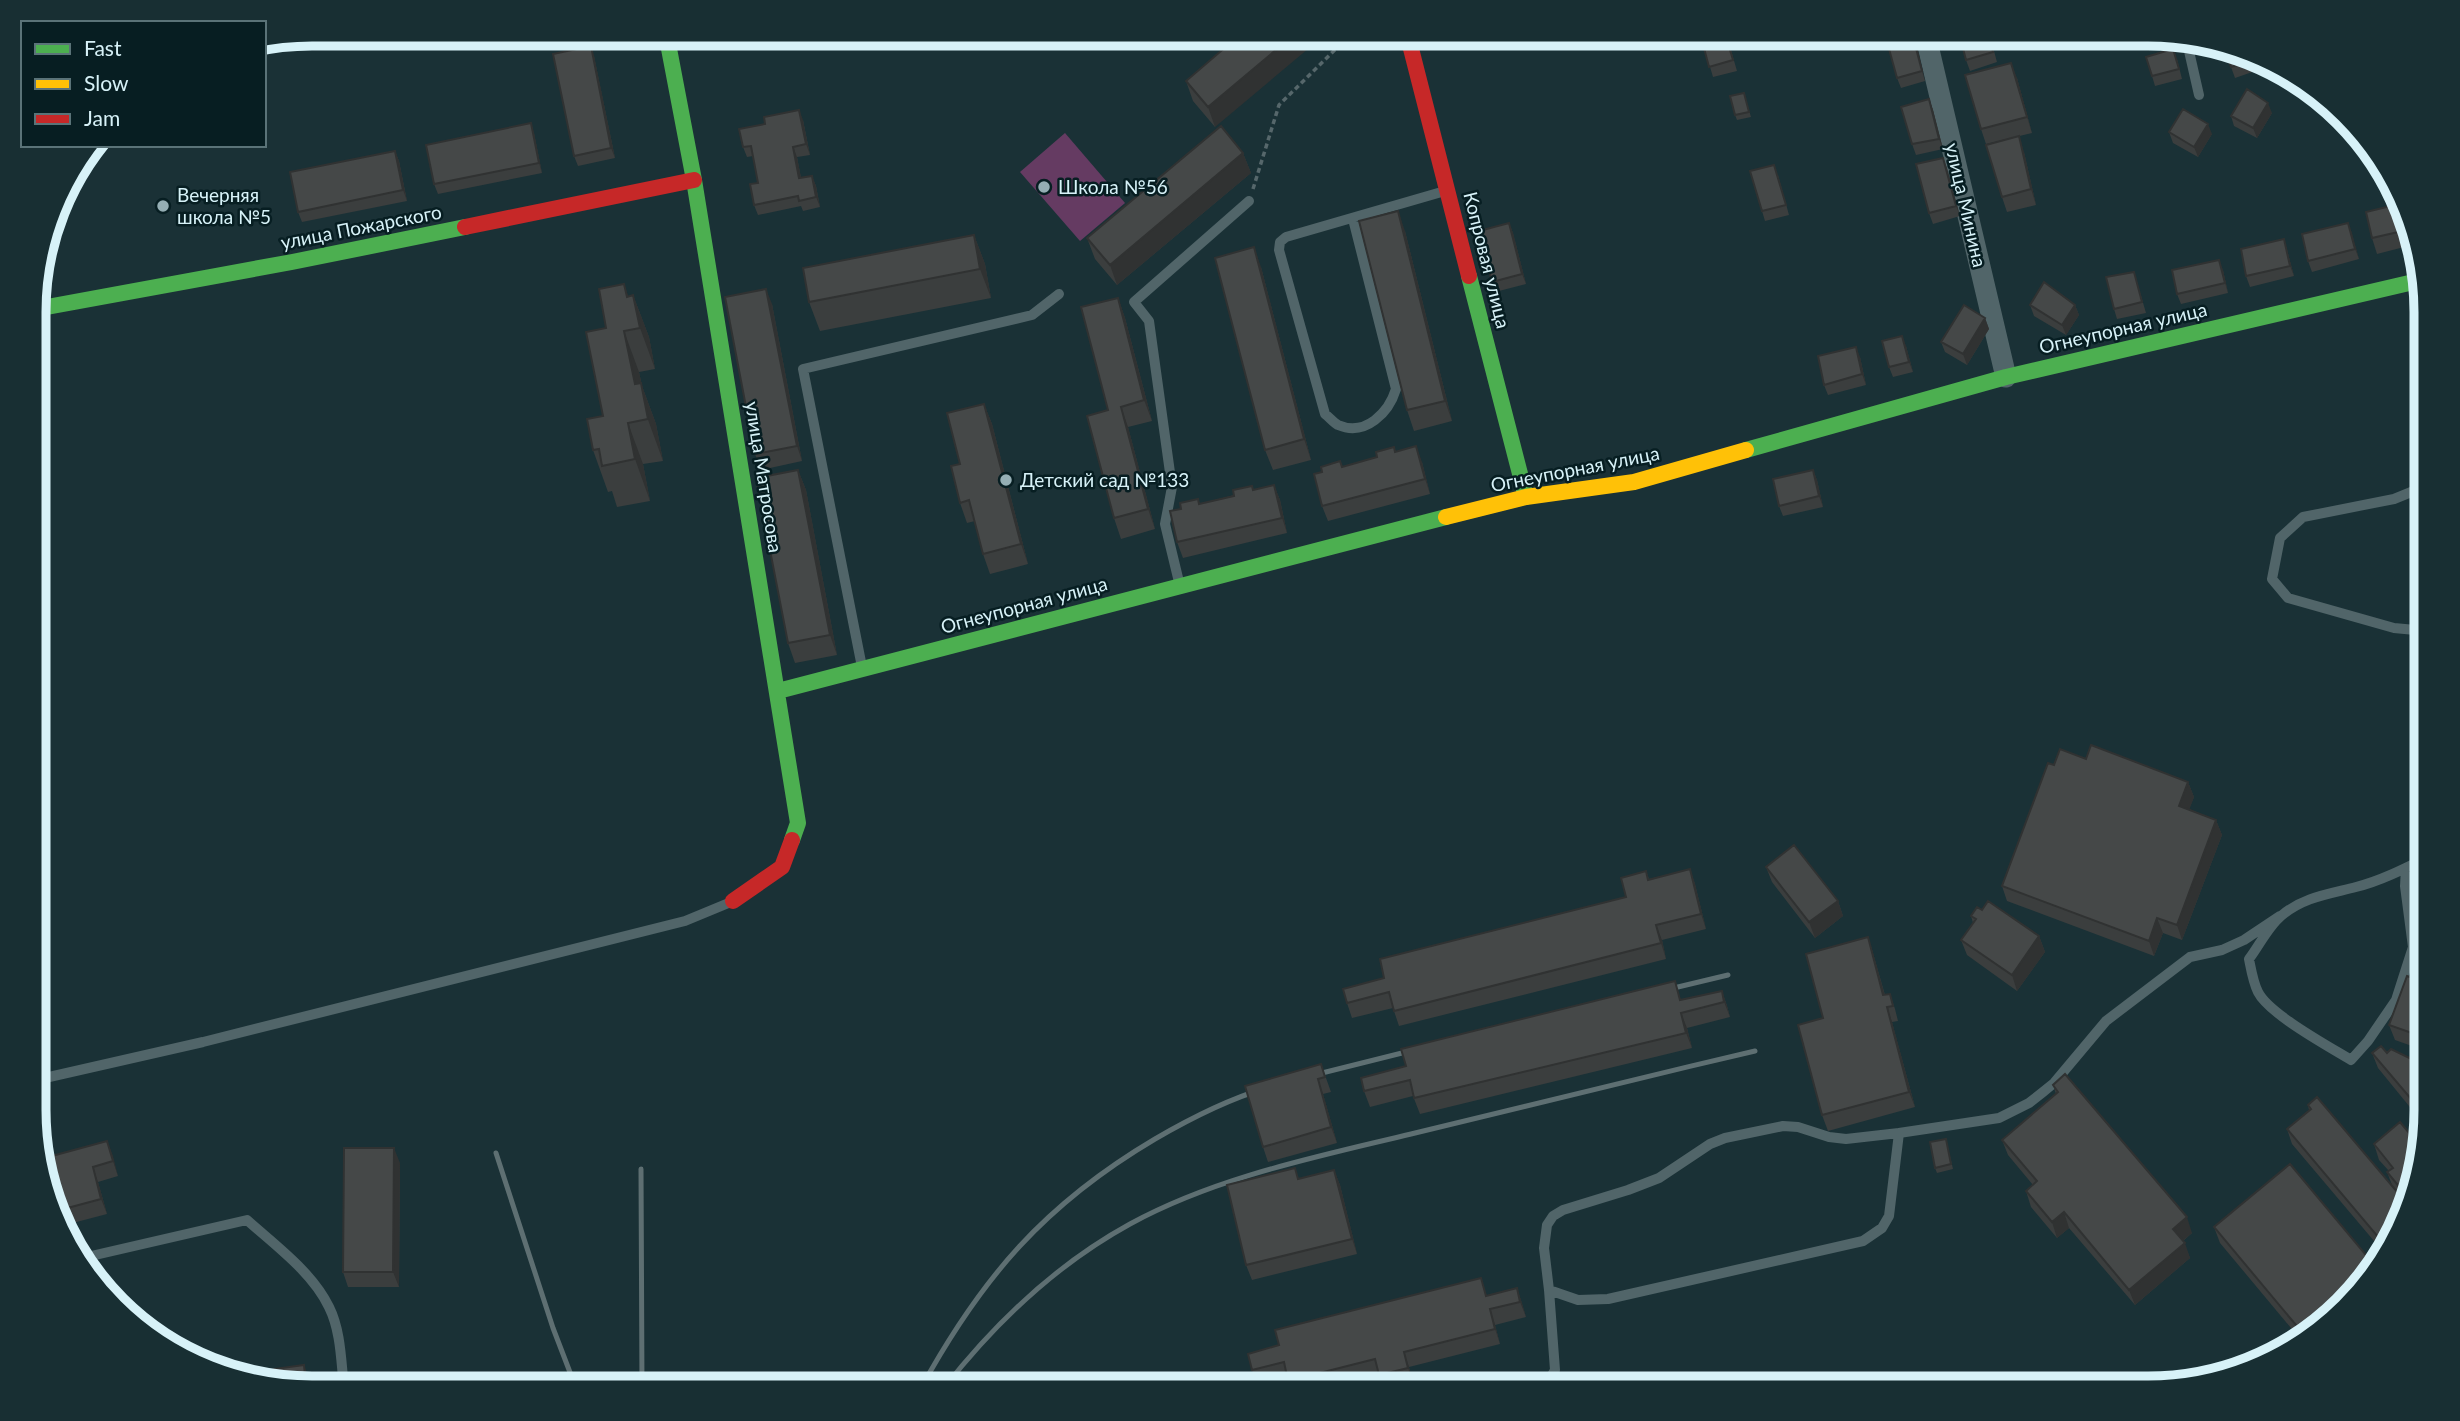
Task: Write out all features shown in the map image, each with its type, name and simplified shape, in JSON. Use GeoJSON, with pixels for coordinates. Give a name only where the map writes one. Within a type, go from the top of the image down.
{"type":"FeatureCollection","features":[{"type":"Feature","properties":{"kind":"street","name":"улица Матросова"},"geometry":{"type":"LineString","coordinates":[[668,46],[694,180],[798,822],[782,867],[733,901]]}},
{"type":"Feature","properties":{"kind":"street","name":"Копровая улица"},"geometry":{"type":"LineString","coordinates":[[1410,46],[1526,497]]}},
{"type":"Feature","properties":{"kind":"street","name":"улица Минина"},"geometry":{"type":"LineString","coordinates":[[1928,46],[2006,377]]}},
{"type":"Feature","properties":{"kind":"street","name":"улица Пожарского"},"geometry":{"type":"LineString","coordinates":[[46,307],[292,262],[694,180]]}},
{"type":"Feature","properties":{"kind":"street","name":"Огнеупорная улица"},"geometry":{"type":"LineString","coordinates":[[778,691],[1526,497],[1634,482],[2006,377],[2413,282]]}},
{"type":"Feature","properties":{"kind":"lane"},"geometry":{"type":"LineString","coordinates":[[2189,49],[2199,95]]}},
{"type":"Feature","properties":{"kind":"lane"},"geometry":{"type":"LineString","coordinates":[[1353,219],[1396,389],[1392,403],[1378,420],[1356,427],[1338,425],[1325,414],[1279,250],[1280,242],[1286,237],[1447,190]]}},
{"type":"Feature","properties":{"kind":"lane"},"geometry":{"type":"LineString","coordinates":[[1180,585],[1165,524],[1172,487],[1149,321],[1134,302],[1249,201]]}},
{"type":"Feature","properties":{"kind":"lane"},"geometry":{"type":"LineString","coordinates":[[862,669],[803,369],[1032,315],[1059,294]]}},
{"type":"Feature","properties":{"kind":"lane"},"geometry":{"type":"LineString","coordinates":[[2414,491],[2394,499],[2303,517],[2280,538],[2272,579],[2288,598],[2394,628],[2414,630]]}},
{"type":"Feature","properties":{"kind":"lane"},"geometry":{"type":"LineString","coordinates":[[1552,1376],[1555,1370],[1544,1248],[1547,1225],[1553,1216],[1563,1210],[1628,1191],[1659,1178],[1710,1144],[1738,1134],[1783,1126],[1846,1139],[1999,1118],[2022,1107],[2054,1083],[2106,1021],[2190,957],[2222,950],[2244,940],[2315,895],[2357,887],[2414,864]]}},
{"type":"Feature","properties":{"kind":"lane"},"geometry":{"type":"LineString","coordinates":[[2280,916],[2249,959],[2258,993],[2287,1019],[2351,1060],[2368,1041],[2396,1000],[2413,947],[2405,886],[2406,868]]}},
{"type":"Feature","properties":{"kind":"lane"},"geometry":{"type":"LineString","coordinates":[[46,1078],[203,1042],[685,920],[733,901]]}},
{"type":"Feature","properties":{"kind":"lane"},"geometry":{"type":"LineString","coordinates":[[1549,1290],[1578,1300],[1608,1299],[1863,1241],[1882,1228],[1889,1216],[1899,1133]]}},
{"type":"Feature","properties":{"kind":"lane"},"geometry":{"type":"LineString","coordinates":[[90,1256],[247,1220],[301,1270],[330,1307],[339,1339],[343,1376]]}},
{"type":"Feature","properties":{"kind":"path"},"geometry":{"type":"LineString","coordinates":[[1249,201],[1279,105],[1339,46]]}},
{"type":"Feature","properties":{"kind":"shaded area"},"geometry":{"type":"Polygon","coordinates":[[[1065,133],[1125,203],[1080,241],[1020,172],[1065,133]]]}},
{"type":"Feature","properties":{"kind":"building"},"geometry":{"type":"Polygon","coordinates":[[[591,46],[611,148],[574,156],[553,54],[591,46]]]}},
{"type":"Feature","properties":{"kind":"building"},"geometry":{"type":"Polygon","coordinates":[[[1227,46],[1281,46],[1208,107],[1186,81],[1227,46]]]}},
{"type":"Feature","properties":{"kind":"building"},"geometry":{"type":"Polygon","coordinates":[[[1703,46],[1729,46],[1733,60],[1709,67],[1703,46]]]}},
{"type":"Feature","properties":{"kind":"building"},"geometry":{"type":"Polygon","coordinates":[[[1888,46],[1915,46],[1922,71],[1897,78],[1888,46]]]}},
{"type":"Feature","properties":{"kind":"building"},"geometry":{"type":"Polygon","coordinates":[[[1962,46],[1991,46],[1993,52],[1966,60],[1962,46]]]}},
{"type":"Feature","properties":{"kind":"building"},"geometry":{"type":"Polygon","coordinates":[[[2173,49],[2179,69],[2152,76],[2146,57],[2173,49]]]}},
{"type":"Feature","properties":{"kind":"building"},"geometry":{"type":"Polygon","coordinates":[[[2229,58],[2243,63],[2231,67],[2229,58]]]}},
{"type":"Feature","properties":{"kind":"building"},"geometry":{"type":"Polygon","coordinates":[[[2011,63],[2027,117],[1981,129],[1965,75],[2011,63]]]}},
{"type":"Feature","properties":{"kind":"building"},"geometry":{"type":"Polygon","coordinates":[[[2247,89],[2268,103],[2253,128],[2231,116],[2247,89]]]}},
{"type":"Feature","properties":{"kind":"building"},"geometry":{"type":"Polygon","coordinates":[[[1744,93],[1749,112],[1735,115],[1730,96],[1744,93]]]}},
{"type":"Feature","properties":{"kind":"building"},"geometry":{"type":"Polygon","coordinates":[[[1929,99],[1939,139],[1912,144],[1901,107],[1929,99]]]}},
{"type":"Feature","properties":{"kind":"building"},"geometry":{"type":"Polygon","coordinates":[[[2183,109],[2208,124],[2194,147],[2169,132],[2183,109]]]}},
{"type":"Feature","properties":{"kind":"building"},"geometry":{"type":"Polygon","coordinates":[[[799,110],[806,144],[793,147],[799,178],[812,176],[816,197],[799,201],[798,196],[754,205],[750,184],[758,183],[751,146],[743,147],[739,129],[765,124],[764,117],[799,110]]]}},
{"type":"Feature","properties":{"kind":"building"},"geometry":{"type":"Polygon","coordinates":[[[531,123],[539,163],[434,184],[426,145],[531,123]]]}},
{"type":"Feature","properties":{"kind":"building"},"geometry":{"type":"Polygon","coordinates":[[[1221,126],[1243,153],[1110,265],[1087,238],[1221,126]]]}},
{"type":"Feature","properties":{"kind":"building"},"geometry":{"type":"Polygon","coordinates":[[[2019,136],[2031,189],[2002,197],[1986,145],[2019,136]]]}},
{"type":"Feature","properties":{"kind":"building"},"geometry":{"type":"Polygon","coordinates":[[[395,151],[403,190],[298,212],[290,172],[395,151]]]}},
{"type":"Feature","properties":{"kind":"building"},"geometry":{"type":"Polygon","coordinates":[[[1943,158],[1956,206],[1929,213],[1916,164],[1943,158]]]}},
{"type":"Feature","properties":{"kind":"building"},"geometry":{"type":"Polygon","coordinates":[[[1774,165],[1786,205],[1762,211],[1750,171],[1774,165]]]}},
{"type":"Feature","properties":{"kind":"building"},"geometry":{"type":"Polygon","coordinates":[[[2392,206],[2402,231],[2372,238],[2366,212],[2392,206]]]}},
{"type":"Feature","properties":{"kind":"building"},"geometry":{"type":"Polygon","coordinates":[[[1398,211],[1445,401],[1407,410],[1359,221],[1398,211]]]}},
{"type":"Feature","properties":{"kind":"building"},"geometry":{"type":"Polygon","coordinates":[[[1509,223],[1522,274],[1492,282],[1479,231],[1509,223]]]}},
{"type":"Feature","properties":{"kind":"building"},"geometry":{"type":"Polygon","coordinates":[[[2348,223],[2355,249],[2308,261],[2302,234],[2348,223]]]}},
{"type":"Feature","properties":{"kind":"building"},"geometry":{"type":"Polygon","coordinates":[[[974,235],[980,269],[809,302],[803,268],[974,235]]]}},
{"type":"Feature","properties":{"kind":"building"},"geometry":{"type":"Polygon","coordinates":[[[2284,239],[2290,266],[2246,276],[2241,249],[2284,239]]]}},
{"type":"Feature","properties":{"kind":"building"},"geometry":{"type":"Polygon","coordinates":[[[1254,247],[1304,439],[1265,450],[1215,258],[1254,247]]]}},
{"type":"Feature","properties":{"kind":"building"},"geometry":{"type":"Polygon","coordinates":[[[2219,260],[2225,283],[2177,294],[2172,270],[2219,260]]]}},
{"type":"Feature","properties":{"kind":"building"},"geometry":{"type":"Polygon","coordinates":[[[2134,272],[2142,302],[2114,309],[2106,277],[2134,272]]]}},
{"type":"Feature","properties":{"kind":"building"},"geometry":{"type":"Polygon","coordinates":[[[2044,282],[2075,305],[2062,325],[2030,305],[2044,282]]]}},
{"type":"Feature","properties":{"kind":"building"},"geometry":{"type":"Polygon","coordinates":[[[624,284],[627,297],[633,295],[640,328],[624,331],[635,384],[641,383],[648,419],[628,423],[635,459],[602,466],[599,449],[593,450],[587,419],[603,416],[586,332],[606,328],[599,289],[624,284]]]}},
{"type":"Feature","properties":{"kind":"building"},"geometry":{"type":"Polygon","coordinates":[[[766,289],[797,446],[755,454],[725,297],[766,289]]]}},
{"type":"Feature","properties":{"kind":"building"},"geometry":{"type":"Polygon","coordinates":[[[1118,298],[1144,400],[1121,407],[1148,509],[1114,518],[1087,416],[1108,410],[1081,307],[1118,298]]]}},
{"type":"Feature","properties":{"kind":"building"},"geometry":{"type":"Polygon","coordinates":[[[1964,305],[1985,318],[1963,354],[1941,342],[1964,305]]]}},
{"type":"Feature","properties":{"kind":"building"},"geometry":{"type":"Polygon","coordinates":[[[1902,336],[1909,362],[1889,367],[1882,341],[1902,336]]]}},
{"type":"Feature","properties":{"kind":"building"},"geometry":{"type":"Polygon","coordinates":[[[1856,347],[1862,374],[1824,385],[1818,356],[1856,347]]]}},
{"type":"Feature","properties":{"kind":"building"},"geometry":{"type":"Polygon","coordinates":[[[984,404],[1021,544],[983,554],[969,500],[960,503],[951,466],[960,464],[947,413],[984,404]]]}},
{"type":"Feature","properties":{"kind":"building"},"geometry":{"type":"Polygon","coordinates":[[[1416,446],[1425,479],[1322,506],[1314,474],[1322,472],[1321,467],[1340,461],[1342,467],[1377,457],[1376,452],[1394,447],[1395,452],[1416,446]]]}},
{"type":"Feature","properties":{"kind":"building"},"geometry":{"type":"Polygon","coordinates":[[[798,470],[830,635],[788,643],[756,478],[798,470]]]}},
{"type":"Feature","properties":{"kind":"building"},"geometry":{"type":"Polygon","coordinates":[[[1813,470],[1819,496],[1779,506],[1773,479],[1813,470]]]}},
{"type":"Feature","properties":{"kind":"building"},"geometry":{"type":"Polygon","coordinates":[[[1274,485],[1282,518],[1177,542],[1170,511],[1181,509],[1180,503],[1198,499],[1199,504],[1234,496],[1233,490],[1252,486],[1253,490],[1274,485]]]}},
{"type":"Feature","properties":{"kind":"building"},"geometry":{"type":"Polygon","coordinates":[[[2091,745],[2188,782],[2179,806],[2216,820],[2177,925],[2157,918],[2149,941],[2002,886],[2048,763],[2054,765],[2060,749],[2086,759],[2091,745]]]}},
{"type":"Feature","properties":{"kind":"building"},"geometry":{"type":"Polygon","coordinates":[[[1794,845],[1838,901],[1809,922],[1766,867],[1794,845]]]}},
{"type":"Feature","properties":{"kind":"building"},"geometry":{"type":"Polygon","coordinates":[[[1690,869],[1701,914],[1656,925],[1661,943],[1394,1011],[1389,992],[1347,1003],[1343,989],[1384,978],[1380,959],[1626,897],[1621,878],[1646,871],[1648,880],[1690,869]]]}},
{"type":"Feature","properties":{"kind":"building"},"geometry":{"type":"Polygon","coordinates":[[[1988,901],[2039,936],[2012,975],[1961,940],[1976,919],[1971,916],[1977,907],[1982,910],[1988,901]]]}},
{"type":"Feature","properties":{"kind":"building"},"geometry":{"type":"Polygon","coordinates":[[[1868,937],[1883,995],[1890,994],[1893,1006],[1887,1007],[1909,1092],[1822,1115],[1798,1025],[1823,1018],[1806,954],[1868,937]]]}},
{"type":"Feature","properties":{"kind":"building"},"geometry":{"type":"Polygon","coordinates":[[[2407,976],[2414,979],[2414,1034],[2389,1025],[2407,976]]]}},
{"type":"Feature","properties":{"kind":"building"},"geometry":{"type":"Polygon","coordinates":[[[1675,981],[1680,1000],[1722,991],[1724,1002],[1681,1013],[1686,1033],[1414,1098],[1410,1080],[1364,1091],[1361,1078],[1406,1066],[1401,1049],[1675,981]]]}},
{"type":"Feature","properties":{"kind":"building"},"geometry":{"type":"Polygon","coordinates":[[[2381,1046],[2387,1053],[2391,1049],[2414,1060],[2414,1102],[2372,1053],[2381,1046]]]}},
{"type":"Feature","properties":{"kind":"building"},"geometry":{"type":"Polygon","coordinates":[[[1321,1064],[1325,1077],[1318,1079],[1331,1127],[1263,1147],[1245,1086],[1321,1064]]]}},
{"type":"Feature","properties":{"kind":"building"},"geometry":{"type":"Polygon","coordinates":[[[2065,1074],[2187,1217],[2173,1229],[2185,1243],[2129,1290],[2064,1212],[2052,1222],[2026,1191],[2037,1181],[2002,1140],[2058,1092],[2053,1085],[2065,1074]]]}},
{"type":"Feature","properties":{"kind":"building"},"geometry":{"type":"Polygon","coordinates":[[[2317,1097],[2400,1195],[2380,1240],[2287,1129],[2311,1109],[2308,1105],[2317,1097]]]}},
{"type":"Feature","properties":{"kind":"building"},"geometry":{"type":"Polygon","coordinates":[[[2400,1122],[2413,1137],[2402,1190],[2387,1172],[2393,1168],[2374,1144],[2400,1122]]]}},
{"type":"Feature","properties":{"kind":"building"},"geometry":{"type":"Polygon","coordinates":[[[1946,1139],[1951,1164],[1935,1168],[1930,1142],[1946,1139]]]}},
{"type":"Feature","properties":{"kind":"building"},"geometry":{"type":"Polygon","coordinates":[[[107,1141],[113,1161],[93,1167],[101,1199],[65,1209],[50,1156],[107,1141]]]}},
{"type":"Feature","properties":{"kind":"building"},"geometry":{"type":"Polygon","coordinates":[[[344,1148],[394,1148],[393,1272],[343,1272],[344,1148]]]}},
{"type":"Feature","properties":{"kind":"building"},"geometry":{"type":"Polygon","coordinates":[[[2290,1164],[2369,1259],[2337,1298],[2299,1329],[2214,1227],[2290,1164]]]}},
{"type":"Feature","properties":{"kind":"building"},"geometry":{"type":"Polygon","coordinates":[[[1295,1168],[1298,1179],[1334,1170],[1352,1239],[1246,1265],[1227,1185],[1295,1168]]]}},
{"type":"Feature","properties":{"kind":"building"},"geometry":{"type":"Polygon","coordinates":[[[1481,1278],[1486,1296],[1517,1288],[1520,1302],[1490,1309],[1495,1329],[1404,1352],[1408,1368],[1379,1375],[1375,1359],[1308,1376],[1287,1376],[1284,1362],[1252,1370],[1248,1354],[1279,1345],[1275,1330],[1481,1278]]]}},
{"type":"Feature","properties":{"kind":"building"},"geometry":{"type":"Polygon","coordinates":[[[304,1365],[305,1376],[274,1373],[274,1369],[304,1365]]]}},
{"type":"Feature","properties":{"kind":"railway"},"geometry":{"type":"LineString","coordinates":[[1657,992],[1728,975]]}},
{"type":"Feature","properties":{"kind":"railway"},"geometry":{"type":"LineString","coordinates":[[1306,1077],[1422,1048]]}},
{"type":"Feature","properties":{"kind":"railway"},"geometry":{"type":"LineString","coordinates":[[954,1376],[1006,1318],[1077,1257],[1130,1224],[1197,1193],[1303,1160],[1755,1051]]}},
{"type":"Feature","properties":{"kind":"railway"},"geometry":{"type":"LineString","coordinates":[[928,1376],[968,1311],[993,1278],[1049,1217],[1116,1164],[1155,1139],[1209,1110],[1266,1088]]}},
{"type":"Feature","properties":{"kind":"railway"},"geometry":{"type":"LineString","coordinates":[[496,1153],[571,1376]]}},
{"type":"Feature","properties":{"kind":"railway"},"geometry":{"type":"LineString","coordinates":[[641,1169],[642,1376]]}},
{"type":"Feature","properties":{"kind":"traffic: fast"},"geometry":{"type":"LineString","coordinates":[[668,46],[694,180],[798,823],[792,840]]}},
{"type":"Feature","properties":{"kind":"traffic: fast"},"geometry":{"type":"LineString","coordinates":[[46,307],[465,227]]}},
{"type":"Feature","properties":{"kind":"traffic: fast"},"geometry":{"type":"LineString","coordinates":[[1469,276],[1526,497]]}},
{"type":"Feature","properties":{"kind":"traffic: fast"},"geometry":{"type":"LineString","coordinates":[[1746,450],[2006,377],[2413,282]]}},
{"type":"Feature","properties":{"kind":"traffic: fast"},"geometry":{"type":"LineString","coordinates":[[778,691],[1446,517]]}},
{"type":"Feature","properties":{"kind":"traffic: slow"},"geometry":{"type":"LineString","coordinates":[[1446,517],[1526,497],[1634,482],[1746,450]]}},
{"type":"Feature","properties":{"kind":"traffic: jam"},"geometry":{"type":"LineString","coordinates":[[1410,46],[1469,276]]}},
{"type":"Feature","properties":{"kind":"traffic: jam"},"geometry":{"type":"LineString","coordinates":[[465,227],[694,180]]}},
{"type":"Feature","properties":{"kind":"traffic: jam"},"geometry":{"type":"LineString","coordinates":[[733,901],[782,867],[792,840]]}},
{"type":"Feature","properties":{"kind":"place","name":"Школа №56"},"geometry":{"type":"Point","coordinates":[1044,187]}},
{"type":"Feature","properties":{"kind":"place","name":"Вечерняя школа №5"},"geometry":{"type":"Point","coordinates":[163,206]}},
{"type":"Feature","properties":{"kind":"place","name":"Детский сад №133"},"geometry":{"type":"Point","coordinates":[1006,480]}}]}
